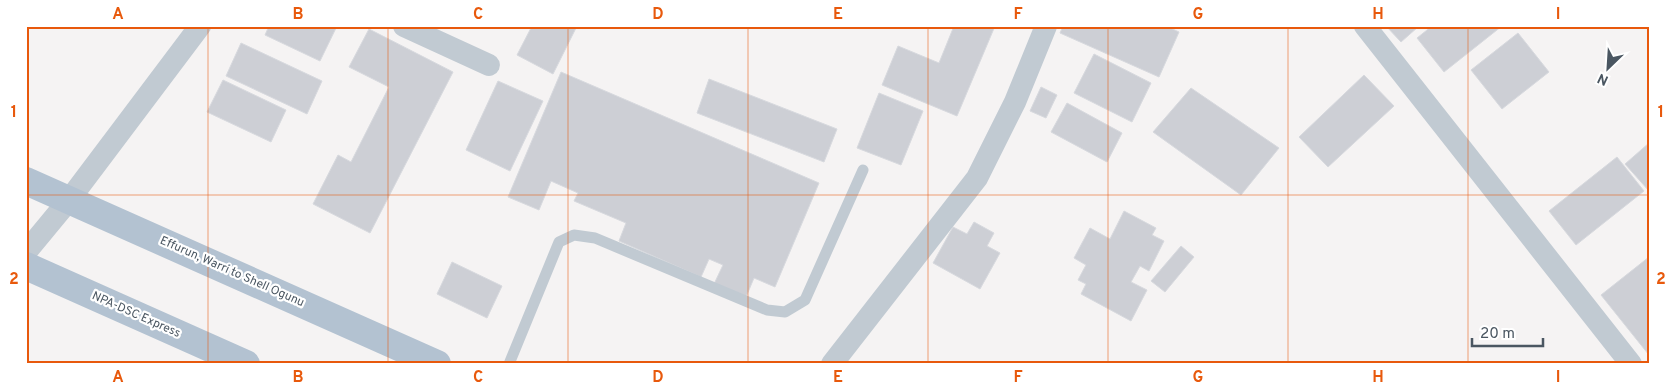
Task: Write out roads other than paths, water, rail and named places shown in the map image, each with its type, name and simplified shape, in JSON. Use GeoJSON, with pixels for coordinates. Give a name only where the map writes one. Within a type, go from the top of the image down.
{"type":"FeatureCollection","features":[{"type":"Feature","properties":{"kind":"main road","name":"Effurun, Warri to Shell Ogunu"},"geometry":{"type":"LineString","coordinates":[[26,181],[437,364]]}},
{"type":"Feature","properties":{"kind":"main road","name":"NPA-DSC Express"},"geometry":{"type":"LineString","coordinates":[[26,266],[246,364]]}},
{"type":"Feature","properties":{"kind":"street"},"geometry":{"type":"LineString","coordinates":[[26,252],[70,200],[200,26]]}},
{"type":"Feature","properties":{"kind":"street"},"geometry":{"type":"LineString","coordinates":[[404,26],[489,65]]}},
{"type":"Feature","properties":{"kind":"street"},"geometry":{"type":"LineString","coordinates":[[832,364],[977,178],[1015,102],[1046,26]]}},
{"type":"Feature","properties":{"kind":"street"},"geometry":{"type":"LineString","coordinates":[[1365,26],[1631,364]]}},
{"type":"Feature","properties":{"kind":"lane"},"geometry":{"type":"LineString","coordinates":[[509,364],[559,242],[574,235],[595,238],[767,310],[785,312],[805,300],[863,170]]}}]}
